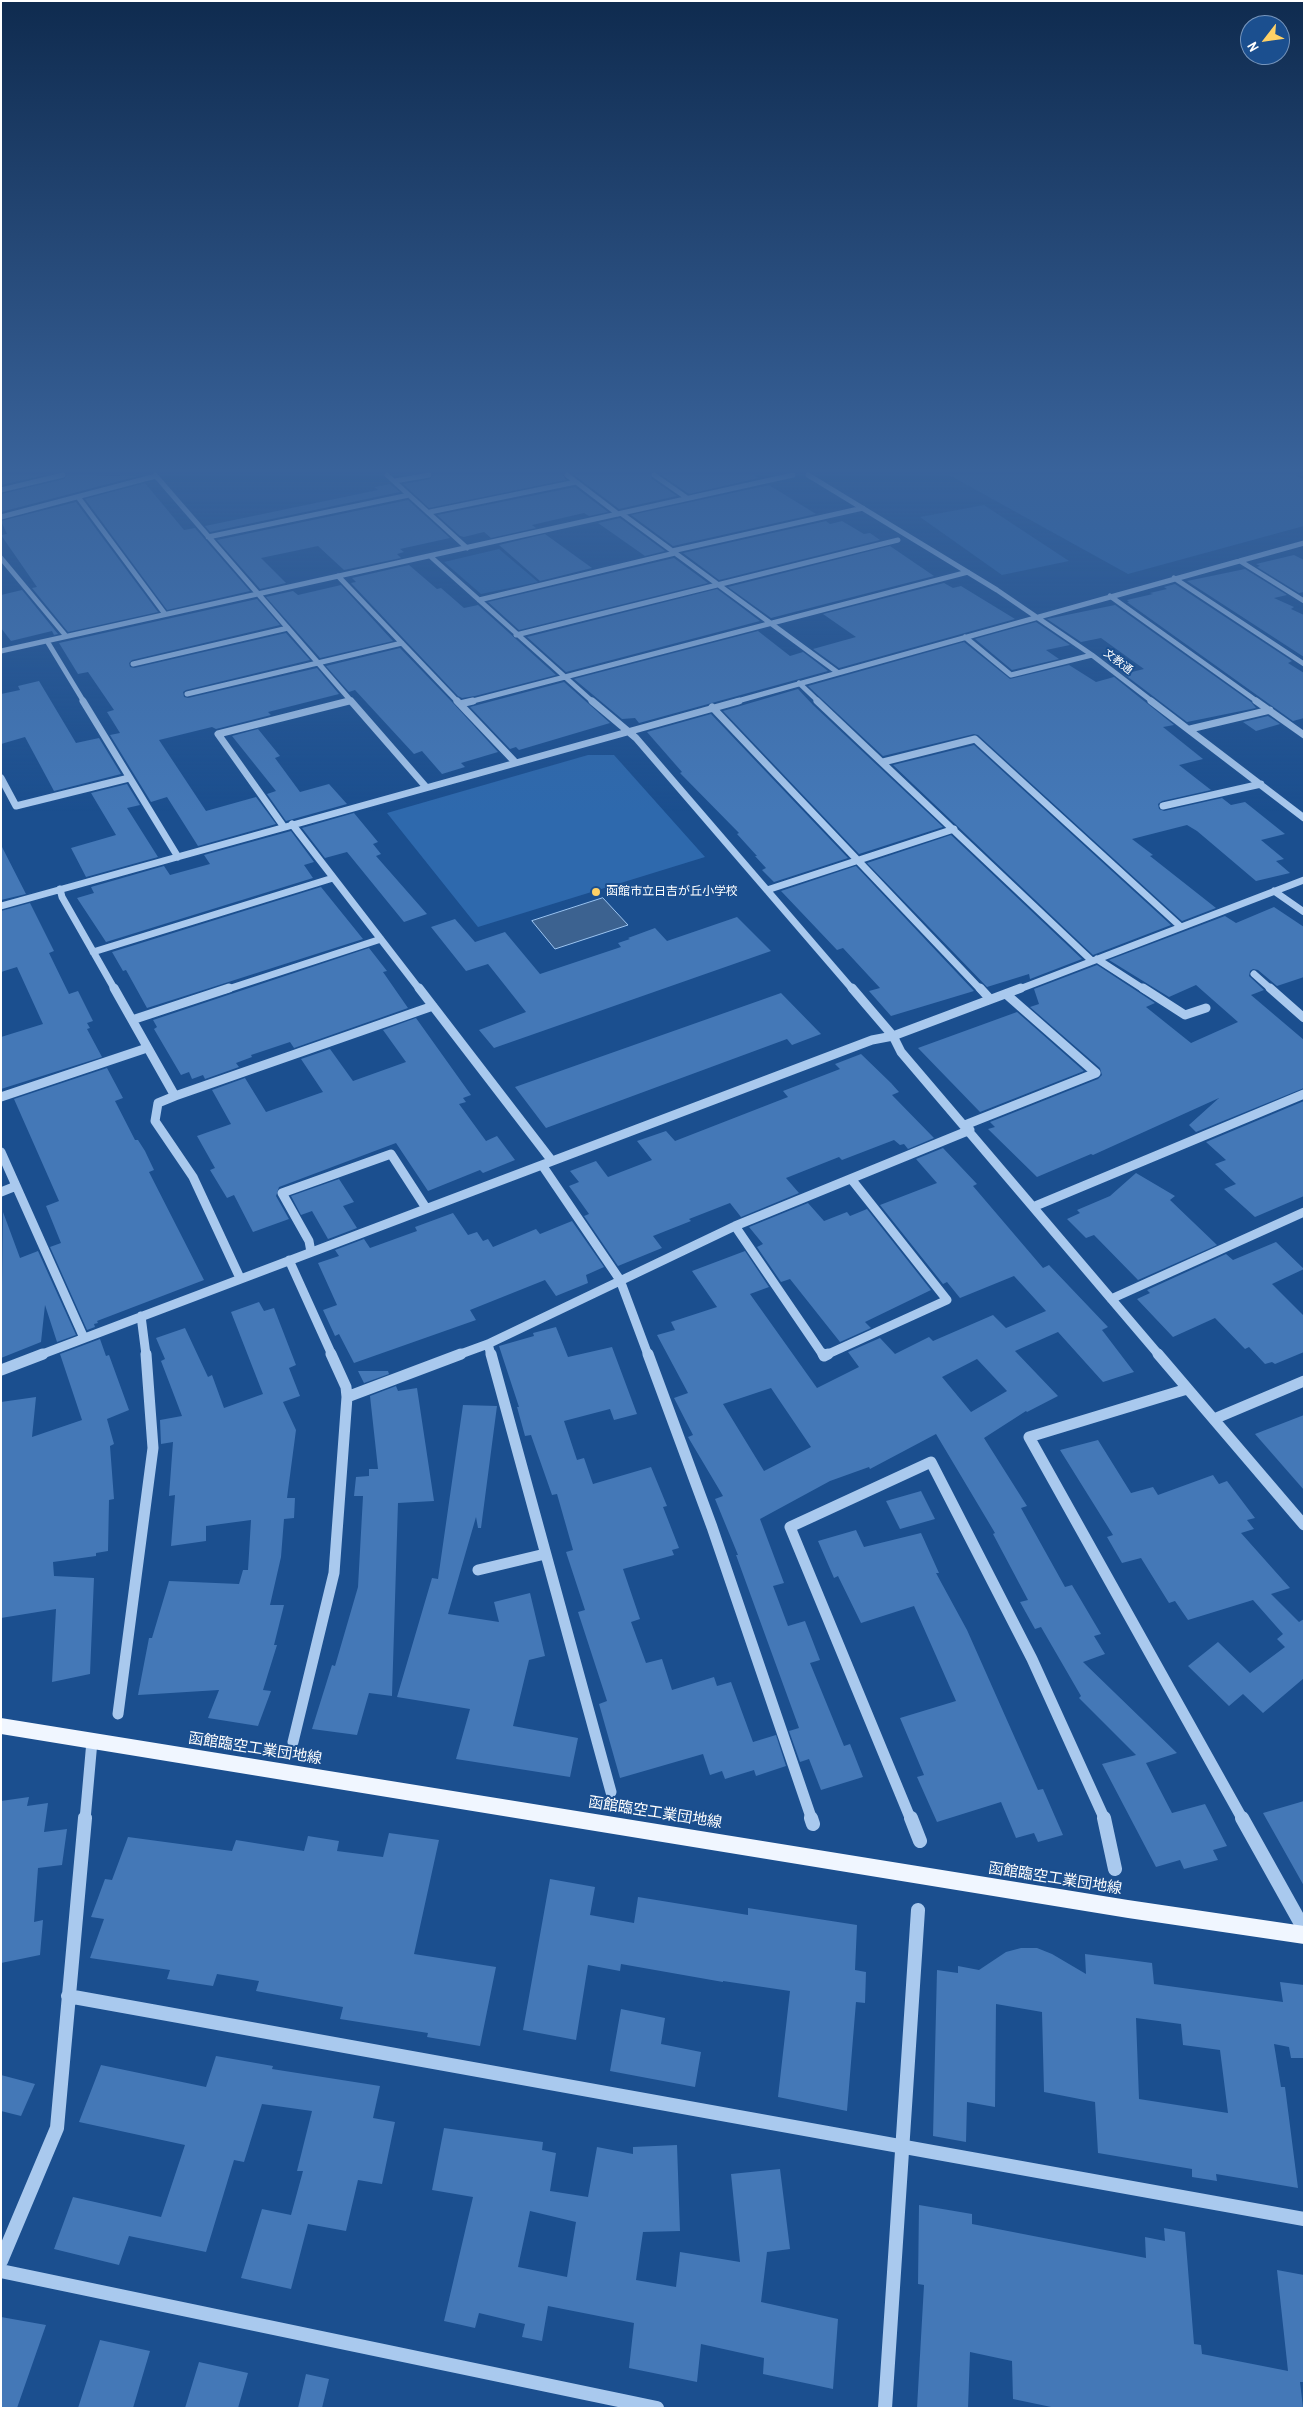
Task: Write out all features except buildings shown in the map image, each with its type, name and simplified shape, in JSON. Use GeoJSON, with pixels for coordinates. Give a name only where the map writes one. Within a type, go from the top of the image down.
{"type":"FeatureCollection","features":[{"type":"Feature","properties":{"kind":"main road","name":"函館臨空工業団地線"},"geometry":{"type":"LineString","coordinates":[[1,1726],[1128,1910],[1304,1935]]}},
{"type":"Feature","properties":{"kind":"street"},"geometry":{"type":"LineString","coordinates":[[26,587],[66,636]]}},
{"type":"Feature","properties":{"kind":"street"},"geometry":{"type":"LineString","coordinates":[[145,587],[165,614]]}},
{"type":"Feature","properties":{"kind":"street"},"geometry":{"type":"LineString","coordinates":[[252,587],[426,787]]}},
{"type":"Feature","properties":{"kind":"street"},"geometry":{"type":"LineString","coordinates":[[1,651],[287,587]]}},
{"type":"Feature","properties":{"kind":"street"},"geometry":{"type":"LineString","coordinates":[[349,587],[515,762]]}},
{"type":"Feature","properties":{"kind":"street"},"geometry":{"type":"LineString","coordinates":[[465,587],[516,635],[636,738],[893,1036],[902,1052],[1304,1525]]}},
{"type":"Feature","properties":{"kind":"street"},"geometry":{"type":"LineString","coordinates":[[479,600],[530,587]]}},
{"type":"Feature","properties":{"kind":"street"},"geometry":{"type":"LineString","coordinates":[[516,635],[708,587]]}},
{"type":"Feature","properties":{"kind":"street"},"geometry":{"type":"LineString","coordinates":[[721,587],[837,672]]}},
{"type":"Feature","properties":{"kind":"street"},"geometry":{"type":"LineString","coordinates":[[460,704],[909,587]]}},
{"type":"Feature","properties":{"kind":"street","name":"文教通"},"geometry":{"type":"LineString","coordinates":[[992,587],[1092,655],[1304,818]]}},
{"type":"Feature","properties":{"kind":"street"},"geometry":{"type":"LineString","coordinates":[[1,906],[1141,587]]}},
{"type":"Feature","properties":{"kind":"street"},"geometry":{"type":"LineString","coordinates":[[1188,587],[1304,664]]}},
{"type":"Feature","properties":{"kind":"street"},"geometry":{"type":"LineString","coordinates":[[1282,587],[1304,601]]}},
{"type":"Feature","properties":{"kind":"street"},"geometry":{"type":"LineString","coordinates":[[1110,596],[1304,734]]}},
{"type":"Feature","properties":{"kind":"street"},"geometry":{"type":"LineString","coordinates":[[133,664],[288,628]]}},
{"type":"Feature","properties":{"kind":"street"},"geometry":{"type":"LineString","coordinates":[[965,637],[1011,675],[1092,655]]}},
{"type":"Feature","properties":{"kind":"street"},"geometry":{"type":"LineString","coordinates":[[46,641],[178,857]]}},
{"type":"Feature","properties":{"kind":"street"},"geometry":{"type":"LineString","coordinates":[[188,694],[402,643]]}},
{"type":"Feature","properties":{"kind":"street"},"geometry":{"type":"LineString","coordinates":[[799,683],[1095,960],[1185,1015],[1206,1008]]}},
{"type":"Feature","properties":{"kind":"street"},"geometry":{"type":"LineString","coordinates":[[284,827],[218,734],[351,700]]}},
{"type":"Feature","properties":{"kind":"street"},"geometry":{"type":"LineString","coordinates":[[712,707],[990,999]]}},
{"type":"Feature","properties":{"kind":"street"},"geometry":{"type":"LineString","coordinates":[[1190,729],[1270,710]]}},
{"type":"Feature","properties":{"kind":"street"},"geometry":{"type":"LineString","coordinates":[[883,762],[975,739],[1181,927]]}},
{"type":"Feature","properties":{"kind":"street"},"geometry":{"type":"LineString","coordinates":[[1,778],[16,806],[129,778]]}},
{"type":"Feature","properties":{"kind":"street"},"geometry":{"type":"LineString","coordinates":[[1163,806],[1261,784]]}},
{"type":"Feature","properties":{"kind":"street"},"geometry":{"type":"LineString","coordinates":[[292,824],[434,1006],[547,1163],[620,1280],[712,1527],[813,1824]]}},
{"type":"Feature","properties":{"kind":"street"},"geometry":{"type":"LineString","coordinates":[[767,890],[954,829]]}},
{"type":"Feature","properties":{"kind":"street"},"geometry":{"type":"LineString","coordinates":[[93,952],[333,878]]}},
{"type":"Feature","properties":{"kind":"street"},"geometry":{"type":"LineString","coordinates":[[1,1370],[872,1040],[893,1036],[1304,880]]}},
{"type":"Feature","properties":{"kind":"street"},"geometry":{"type":"LineString","coordinates":[[60,889],[62,897],[175,1096]]}},
{"type":"Feature","properties":{"kind":"street"},"geometry":{"type":"LineString","coordinates":[[1274,891],[1304,912]]}},
{"type":"Feature","properties":{"kind":"street"},"geometry":{"type":"LineString","coordinates":[[132,1020],[381,939]]}},
{"type":"Feature","properties":{"kind":"street"},"geometry":{"type":"LineString","coordinates":[[1254,974],[1304,1018]]}},
{"type":"Feature","properties":{"kind":"street"},"geometry":{"type":"LineString","coordinates":[[347,1397],[488,1344],[735,1226],[852,1180],[1096,1072],[1006,994]]}},
{"type":"Feature","properties":{"kind":"street"},"geometry":{"type":"LineString","coordinates":[[240,1278],[218,1223],[174,1144],[156,1121],[158,1103],[434,1006]]}},
{"type":"Feature","properties":{"kind":"street"},"geometry":{"type":"LineString","coordinates":[[1,1097],[147,1048]]}},
{"type":"Feature","properties":{"kind":"street"},"geometry":{"type":"LineString","coordinates":[[1033,1206],[1304,1094]]}},
{"type":"Feature","properties":{"kind":"street"},"geometry":{"type":"LineString","coordinates":[[1,1152],[84,1338]]}},
{"type":"Feature","properties":{"kind":"street"},"geometry":{"type":"LineString","coordinates":[[311,1252],[309,1241],[282,1193],[391,1154],[426,1208]]}},
{"type":"Feature","properties":{"kind":"street"},"geometry":{"type":"LineString","coordinates":[[735,1226],[824,1356],[948,1300],[852,1180]]}},
{"type":"Feature","properties":{"kind":"street"},"geometry":{"type":"LineString","coordinates":[[1,1192],[16,1186]]}},
{"type":"Feature","properties":{"kind":"street"},"geometry":{"type":"LineString","coordinates":[[1110,1298],[1304,1212]]}},
{"type":"Feature","properties":{"kind":"street"},"geometry":{"type":"LineString","coordinates":[[289,1260],[346,1387],[347,1397],[334,1573],[293,1742]]}},
{"type":"Feature","properties":{"kind":"street"},"geometry":{"type":"LineString","coordinates":[[118,1714],[153,1448],[144,1331],[141,1316]]}},
{"type":"Feature","properties":{"kind":"street"},"geometry":{"type":"LineString","coordinates":[[488,1344],[611,1792]]}},
{"type":"Feature","properties":{"kind":"street"},"geometry":{"type":"LineString","coordinates":[[1214,1418],[1304,1381]]}},
{"type":"Feature","properties":{"kind":"street"},"geometry":{"type":"LineString","coordinates":[[1187,1389],[1029,1437],[1304,1929]]}},
{"type":"Feature","properties":{"kind":"street"},"geometry":{"type":"LineString","coordinates":[[920,1841],[790,1527],[931,1462],[1032,1659],[1076,1754],[1107,1825],[1116,1870]]}},
{"type":"Feature","properties":{"kind":"street"},"geometry":{"type":"LineString","coordinates":[[478,1570],[545,1554]]}},
{"type":"Feature","properties":{"kind":"street"},"geometry":{"type":"LineString","coordinates":[[1,2261],[56,2128],[92,1741]]}},
{"type":"Feature","properties":{"kind":"street"},"geometry":{"type":"LineString","coordinates":[[885,2408],[918,1910]]}},
{"type":"Feature","properties":{"kind":"street"},"geometry":{"type":"LineString","coordinates":[[68,1996],[902,2148],[1304,2219]]}},
{"type":"Feature","properties":{"kind":"street"},"geometry":{"type":"LineString","coordinates":[[1,2272],[657,2408]]}},
{"type":"Feature","properties":{"kind":"shaded area"},"geometry":{"type":"Polygon","coordinates":[[[473,587],[512,587],[481,594],[473,587]]]}},
{"type":"Feature","properties":{"kind":"shaded area"},"geometry":{"type":"Polygon","coordinates":[[[588,755],[614,755],[705,857],[478,927],[387,813],[588,755]]]}},
{"type":"Feature","properties":{"kind":"shaded area"},"geometry":{"type":"Polygon","coordinates":[[[603,898],[628,925],[555,949],[532,921],[603,898]]]}},
{"type":"Feature","properties":{"kind":"place","name":"函館市立日吉が丘小学校"},"geometry":{"type":"Point","coordinates":[596,892]}}]}
